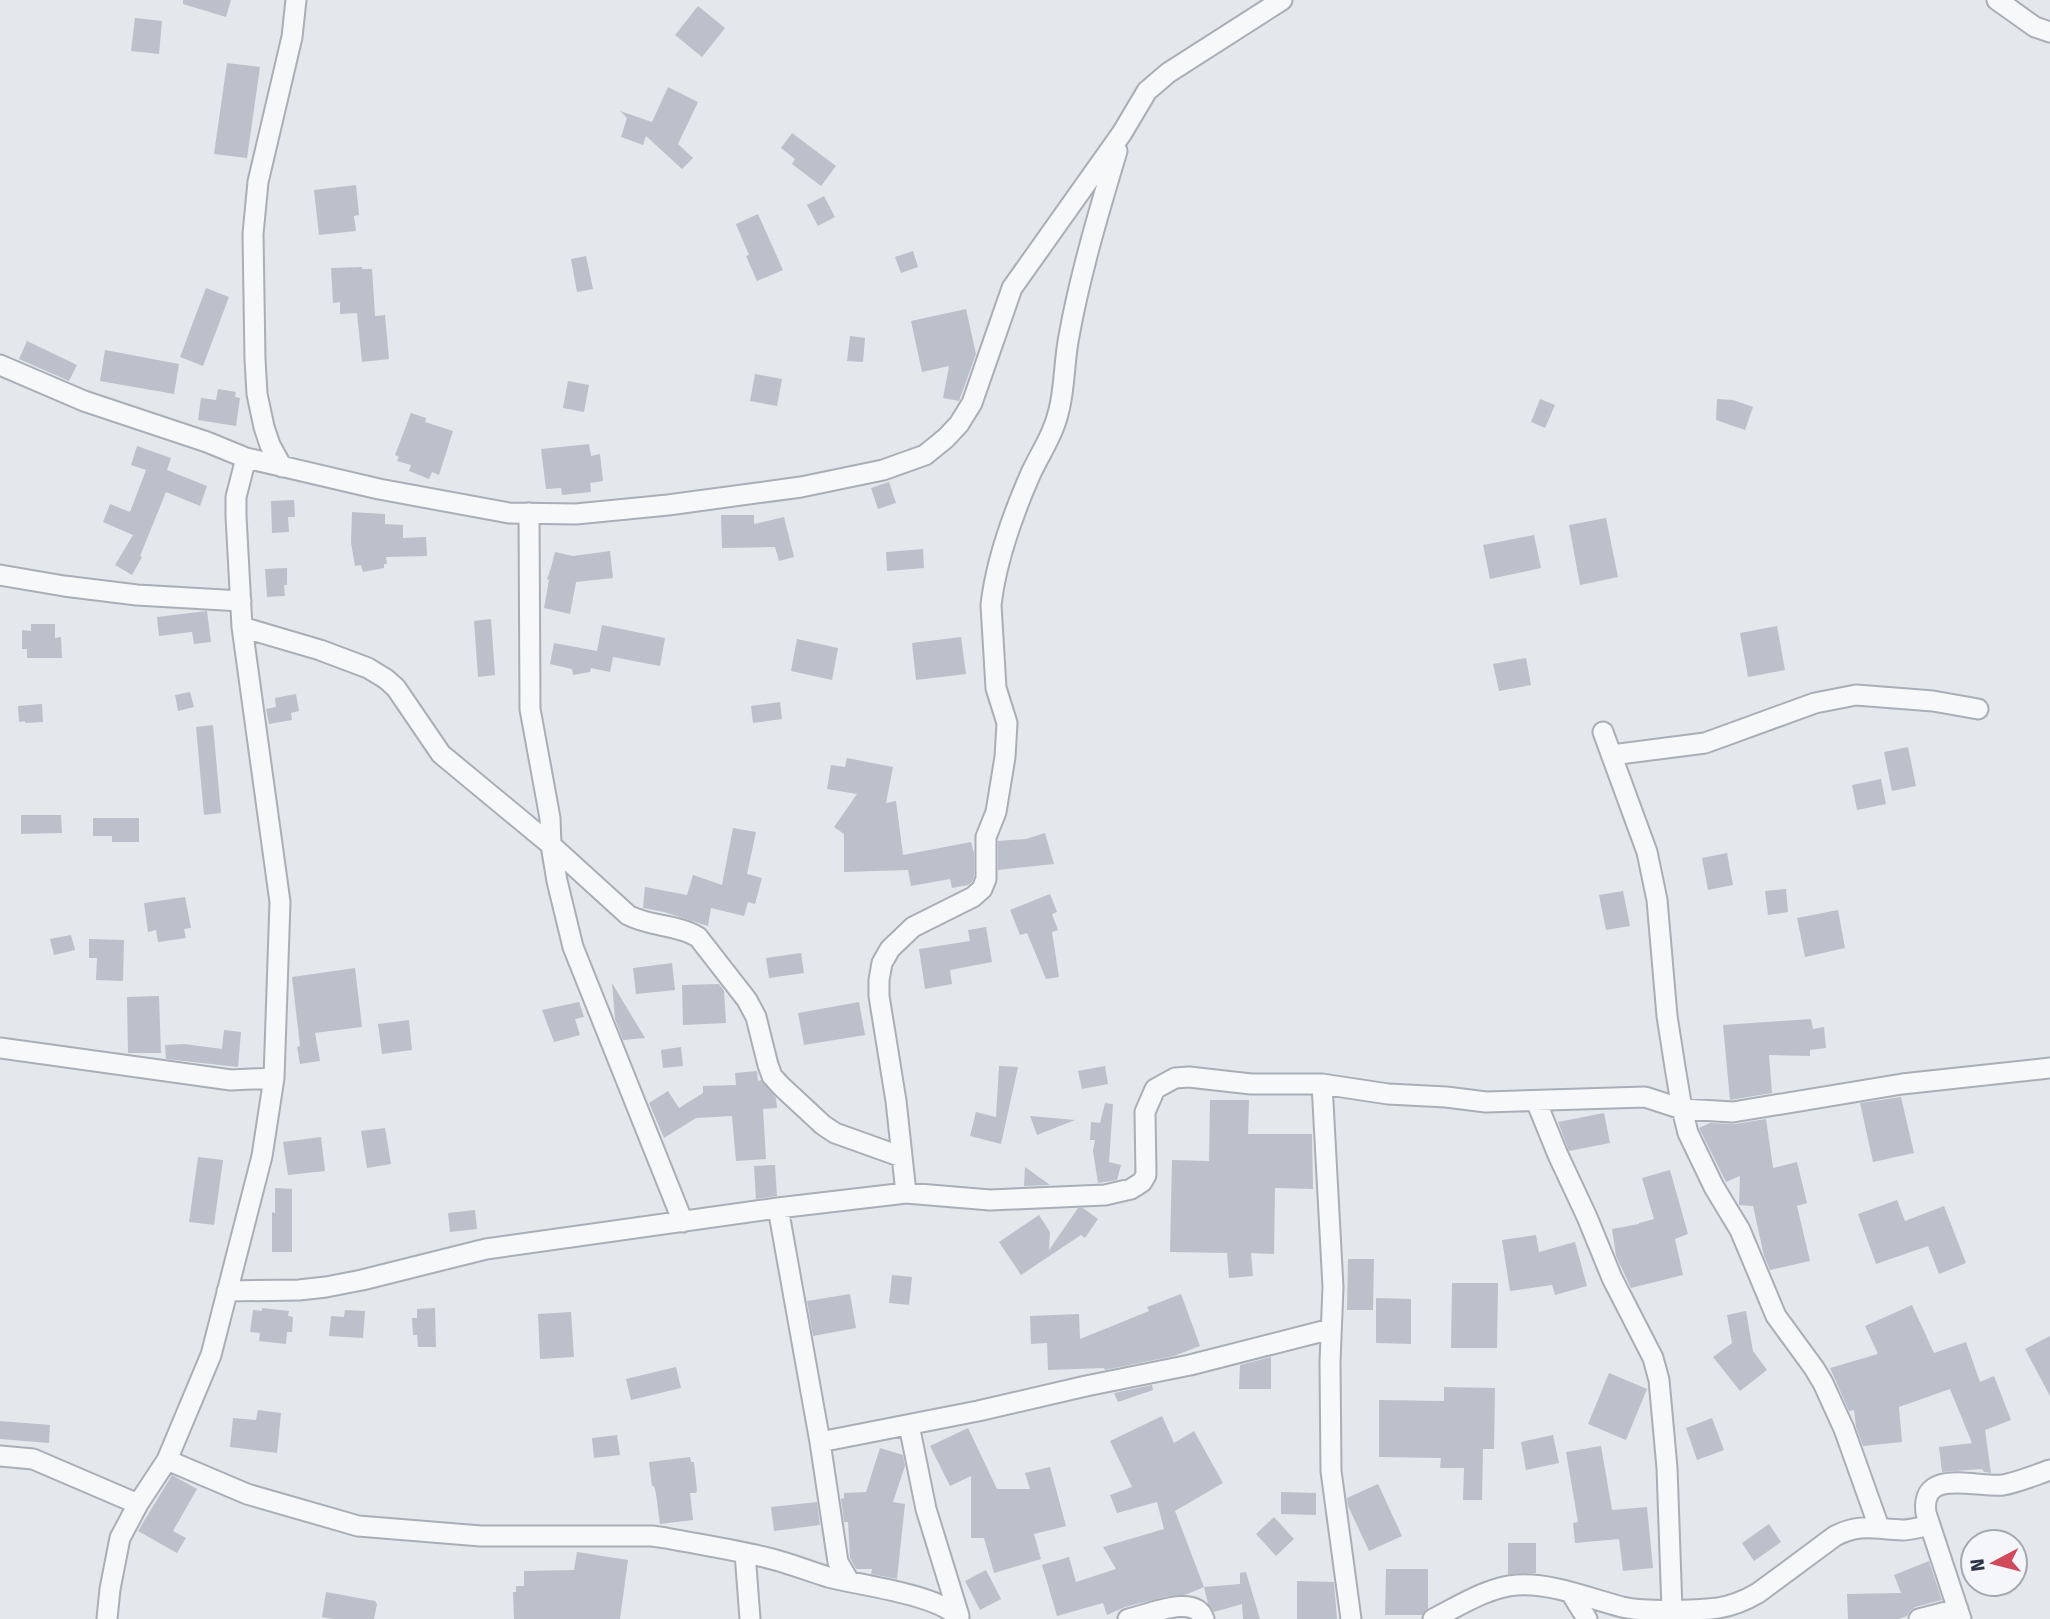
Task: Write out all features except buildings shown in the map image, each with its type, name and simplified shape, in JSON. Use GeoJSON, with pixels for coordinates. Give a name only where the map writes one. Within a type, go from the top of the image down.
{"type":"FeatureCollection","features":[{"type":"Feature","properties":{"kind":"street"},"geometry":{"type":"LineString","coordinates":[[282,467],[270,446],[257,394],[253,234],[258,182],[292,37],[296,0]]}},
{"type":"Feature","properties":{"kind":"street"},"geometry":{"type":"LineString","coordinates":[[0,365],[85,401],[246,458],[486,510],[576,514],[668,505],[769,491],[883,470],[925,455],[958,424],[972,403],[1012,288],[1122,133],[1147,91],[1160,78],[1282,0]]}},
{"type":"Feature","properties":{"kind":"street"},"geometry":{"type":"LineString","coordinates":[[1997,0],[2035,27],[2050,32]]}},
{"type":"Feature","properties":{"kind":"street"},"geometry":{"type":"LineString","coordinates":[[906,1194],[879,996],[882,963],[890,949],[913,927],[972,897],[982,889],[986,879],[986,837],[996,812],[1007,723],[996,688],[991,605],[993,594],[1005,544],[1020,499],[1051,435],[1060,409],[1069,337],[1102,200],[1122,133]]}},
{"type":"Feature","properties":{"kind":"street"},"geometry":{"type":"LineString","coordinates":[[107,1619],[120,1538],[138,1504],[167,1460],[211,1355],[262,1156],[274,1078],[280,902],[242,626],[236,497],[246,458]]}},
{"type":"Feature","properties":{"kind":"street"},"geometry":{"type":"LineString","coordinates":[[529,513],[530,709],[550,818],[557,881],[573,947],[682,1222]]}},
{"type":"Feature","properties":{"kind":"street"},"geometry":{"type":"LineString","coordinates":[[0,575],[137,595],[241,601]]}},
{"type":"Feature","properties":{"kind":"street"},"geometry":{"type":"LineString","coordinates":[[242,626],[368,668],[386,679],[396,688],[441,754],[551,845],[628,915],[639,921],[687,931],[698,937],[754,1011],[768,1066],[780,1086],[835,1133],[902,1157]]}},
{"type":"Feature","properties":{"kind":"street"},"geometry":{"type":"LineString","coordinates":[[1612,755],[1706,743],[1815,703],[1856,695],[1933,701],[1978,709]]}},
{"type":"Feature","properties":{"kind":"street"},"geometry":{"type":"LineString","coordinates":[[1602,732],[1647,852],[1657,900],[1667,1016],[1688,1133],[1714,1187],[1740,1230],[1776,1316],[1823,1383],[1844,1429],[1879,1527]]}},
{"type":"Feature","properties":{"kind":"street"},"geometry":{"type":"LineString","coordinates":[[0,1048],[231,1080],[274,1078]]}},
{"type":"Feature","properties":{"kind":"street"},"geometry":{"type":"LineString","coordinates":[[227,1291],[326,1287],[486,1250],[778,1208],[906,1194],[990,1200],[1105,1195],[1131,1189],[1142,1182],[1146,1175],[1145,1112],[1155,1089],[1175,1078],[1251,1084],[1322,1084],[1388,1094],[1486,1102],[1645,1097],[1682,1109],[1733,1112],[1902,1084],[2050,1068]]}},
{"type":"Feature","properties":{"kind":"street"},"geometry":{"type":"LineString","coordinates":[[1322,1084],[1333,1287],[1331,1471],[1350,1619]]}},
{"type":"Feature","properties":{"kind":"street"},"geometry":{"type":"LineString","coordinates":[[1536,1101],[1612,1278],[1653,1358],[1659,1380],[1667,1468],[1672,1610]]}},
{"type":"Feature","properties":{"kind":"street"},"geometry":{"type":"LineString","coordinates":[[778,1208],[820,1442],[838,1562],[849,1581]]}},
{"type":"Feature","properties":{"kind":"street"},"geometry":{"type":"LineString","coordinates":[[820,1442],[1190,1365],[1331,1329]]}},
{"type":"Feature","properties":{"kind":"street"},"geometry":{"type":"LineString","coordinates":[[909,1425],[926,1509],[959,1618]]}},
{"type":"Feature","properties":{"kind":"street"},"geometry":{"type":"LineString","coordinates":[[0,1456],[33,1458],[138,1504]]}},
{"type":"Feature","properties":{"kind":"street"},"geometry":{"type":"LineString","coordinates":[[167,1460],[247,1494],[358,1526],[481,1536],[652,1536],[745,1553],[928,1600],[946,1608],[959,1618]]}},
{"type":"Feature","properties":{"kind":"street"},"geometry":{"type":"LineString","coordinates":[[1919,1619],[1959,1614],[1925,1505],[1930,1490],[1938,1485],[1954,1482],[2007,1484],[2050,1470]]}},
{"type":"Feature","properties":{"kind":"street"},"geometry":{"type":"LineString","coordinates":[[1433,1619],[1490,1591],[1516,1585],[1539,1586],[1626,1608],[1720,1608],[1746,1600],[1758,1593],[1846,1530],[1864,1526],[1912,1530],[1930,1525]]}},
{"type":"Feature","properties":{"kind":"street"},"geometry":{"type":"LineString","coordinates":[[745,1553],[750,1619]]}},
{"type":"Feature","properties":{"kind":"street"},"geometry":{"type":"LineString","coordinates":[[1571,1593],[1587,1619]]}},
{"type":"Feature","properties":{"kind":"street"},"geometry":{"type":"LineString","coordinates":[[1128,1619],[1181,1605],[1198,1609],[1204,1619]]}}]}
